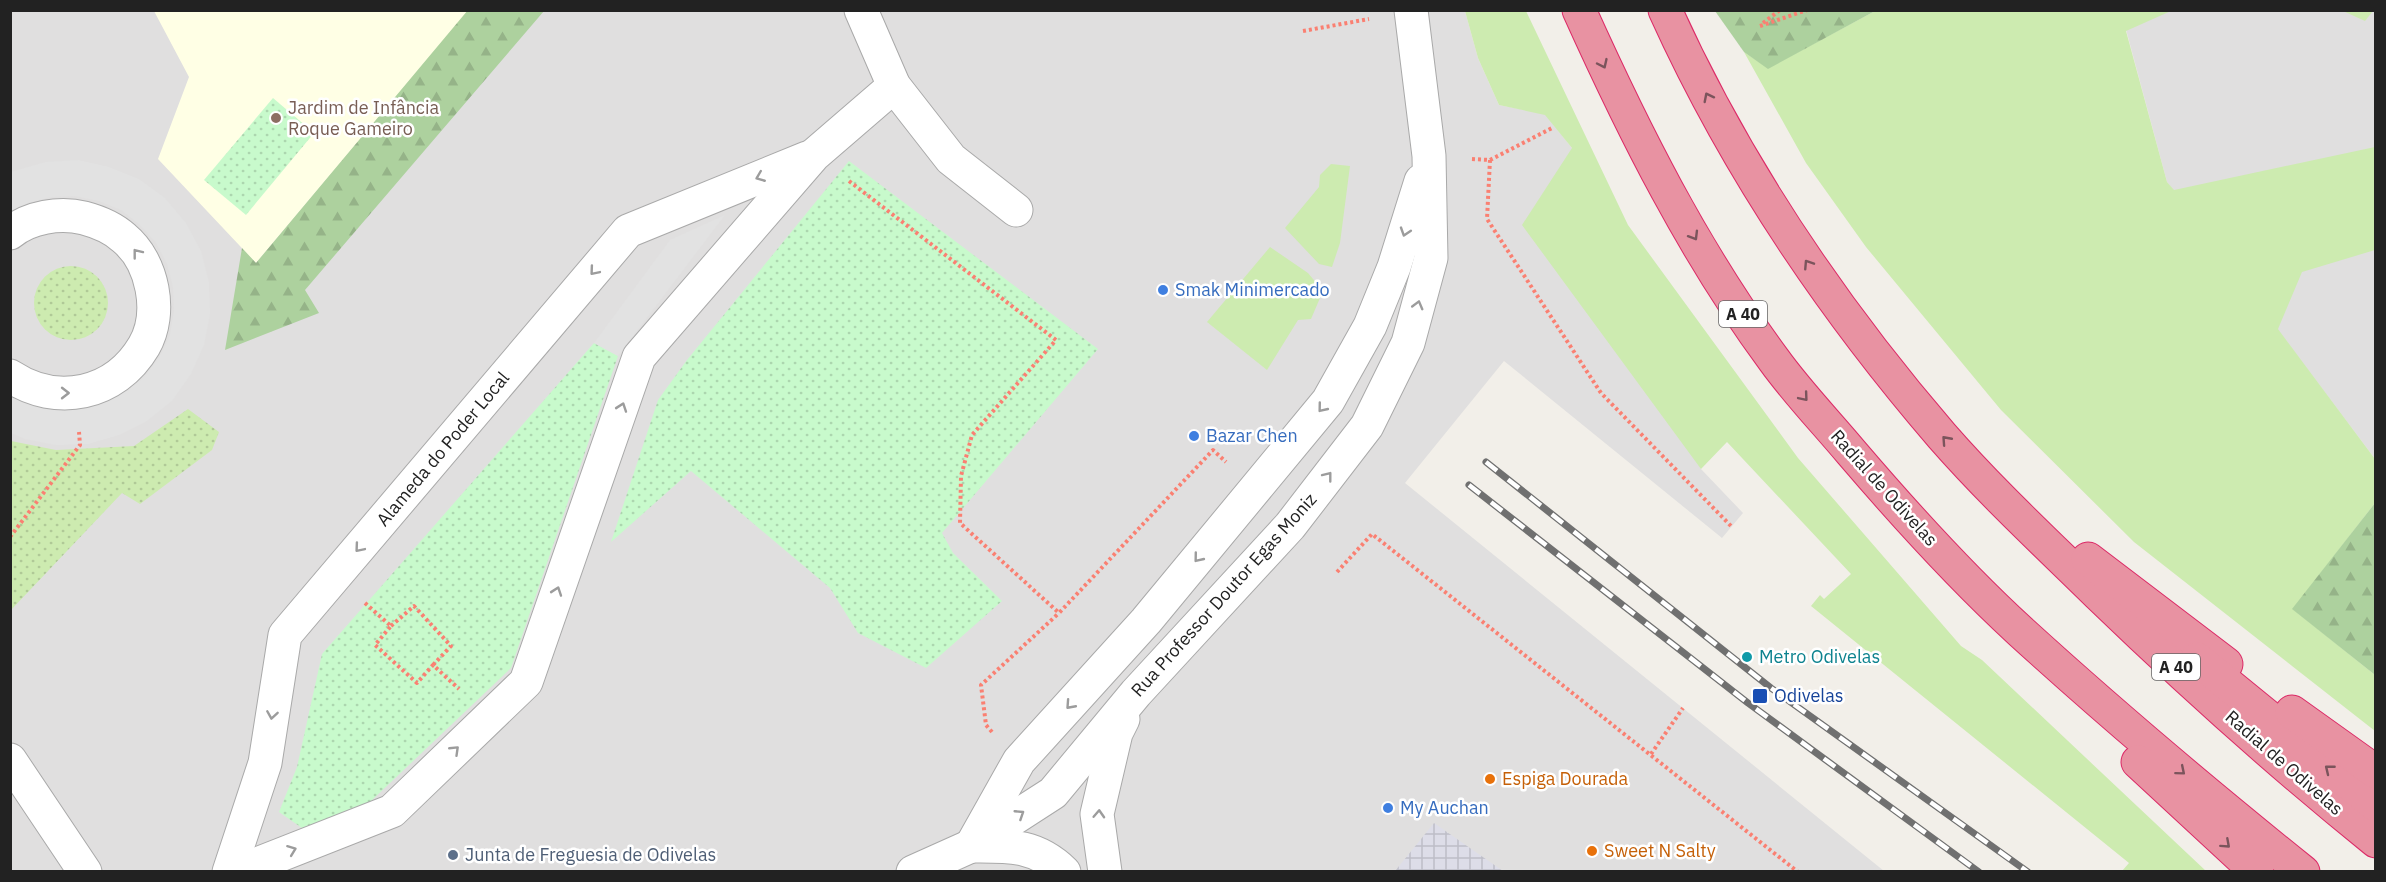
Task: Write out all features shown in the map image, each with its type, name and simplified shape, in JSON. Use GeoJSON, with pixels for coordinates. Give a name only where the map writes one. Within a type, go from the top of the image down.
{"type":"FeatureCollection","features":[{"type":"Feature","properties":{"kind":"highway","name":"Radial de Odivelas"},"geometry":{"type":"LineString","coordinates":[[1579,10],[1641,143],[1708,259],[1774,360],[1912,522],[2018,630],[2112,713],[2303,872]]}},
{"type":"Feature","properties":{"kind":"highway","name":"Radial de Odivelas"},"geometry":{"type":"LineString","coordinates":[[1665,10],[1689,62],[1747,169],[1817,279],[1857,332],[1944,438],[1986,483],[2185,676],[2256,741],[2376,841]]}},
{"type":"Feature","properties":{"kind":"highway"},"geometry":{"type":"LineString","coordinates":[[1986,483],[2223,661],[2376,772]]}},
{"type":"Feature","properties":{"kind":"highway"},"geometry":{"type":"LineString","coordinates":[[1986,483],[2376,805]]}},
{"type":"Feature","properties":{"kind":"highway"},"geometry":{"type":"LineString","coordinates":[[1966,577],[2013,637],[2067,695],[2257,872]]}},
{"type":"Feature","properties":{"kind":"street"},"geometry":{"type":"LineString","coordinates":[[861,10],[894,86],[951,159],[1016,210]]}},
{"type":"Feature","properties":{"kind":"street","name":"Rua Professor Doutor Egas Moniz"},"geometry":{"type":"LineString","coordinates":[[912,872],[968,863],[1053,793],[1136,693],[1290,526],[1367,426],[1408,343],[1431,258],[1429,156],[1411,11]]}},
{"type":"Feature","properties":{"kind":"street","name":"Alameda do Poder Local"},"geometry":{"type":"LineString","coordinates":[[237,872],[392,811],[526,682],[639,357],[814,155],[894,86]]}},
{"type":"Feature","properties":{"kind":"street","name":"Alameda do Poder Local"},"geometry":{"type":"LineString","coordinates":[[229,872],[264,764],[285,635],[628,231],[814,155]]}},
{"type":"Feature","properties":{"kind":"street","name":"Rua Professor Doutor Egas Moniz"},"geometry":{"type":"LineString","coordinates":[[968,863],[1019,761],[1146,621],[1328,401],[1370,326],[1394,267],[1429,156]]}},
{"type":"Feature","properties":{"kind":"street"},"geometry":{"type":"LineString","coordinates":[[10,233],[17,227],[44,217],[73,215],[101,222],[125,238],[143,261],[153,288],[153,317],[145,345],[128,368],[104,385],[77,393],[50,393],[25,386],[10,376]]}},
{"type":"Feature","properties":{"kind":"street"},"geometry":{"type":"LineString","coordinates":[[1105,872],[1097,814],[1116,733],[1136,693]]}},
{"type":"Feature","properties":{"kind":"street"},"geometry":{"type":"LineString","coordinates":[[10,759],[85,872]]}},
{"type":"Feature","properties":{"kind":"street"},"geometry":{"type":"LineString","coordinates":[[968,863],[1021,847],[1052,859],[1064,872]]}},
{"type":"Feature","properties":{"kind":"path"},"geometry":{"type":"LineString","coordinates":[[1780,10],[1760,26],[1807,10]]}},
{"type":"Feature","properties":{"kind":"path"},"geometry":{"type":"LineString","coordinates":[[1303,31],[1411,11]]}},
{"type":"Feature","properties":{"kind":"path"},"geometry":{"type":"LineString","coordinates":[[1429,156],[1490,160],[1554,127]]}},
{"type":"Feature","properties":{"kind":"path"},"geometry":{"type":"LineString","coordinates":[[814,155],[1056,340],[972,435],[961,476],[960,523],[1059,613],[1213,450],[1254,489]]}},
{"type":"Feature","properties":{"kind":"path"},"geometry":{"type":"LineString","coordinates":[[1490,160],[1487,219],[1594,384],[1731,526]]}},
{"type":"Feature","properties":{"kind":"path"},"geometry":{"type":"LineString","coordinates":[[10,537],[80,445],[77,393]]}},
{"type":"Feature","properties":{"kind":"path"},"geometry":{"type":"LineString","coordinates":[[1337,572],[1372,534],[1798,872]]}},
{"type":"Feature","properties":{"kind":"path"},"geometry":{"type":"LineString","coordinates":[[335,576],[391,626]]}},
{"type":"Feature","properties":{"kind":"path"},"geometry":{"type":"LineString","coordinates":[[414,606],[451,646],[417,683],[375,645],[391,626],[414,606]]}},
{"type":"Feature","properties":{"kind":"path"},"geometry":{"type":"LineString","coordinates":[[433,665],[490,717]]}},
{"type":"Feature","properties":{"kind":"path"},"geometry":{"type":"LineString","coordinates":[[1650,754],[1683,708]]}},
{"type":"Feature","properties":{"kind":"shaded area"},"geometry":{"type":"Polygon","coordinates":[[[10,11],[1465,11],[1478,58],[1499,105],[1545,114],[1572,148],[1701,469],[1743,513],[1722,538],[1504,361],[1405,483],[1884,871],[11,871],[10,11]]]}},
{"type":"Feature","properties":{"kind":"shaded area","name":"Jardim de Infância Roque Gameiro"},"geometry":{"type":"Polygon","coordinates":[[[154,11],[468,11],[256,263],[158,159],[189,77],[154,11]]]}},
{"type":"Feature","properties":{"kind":"shaded area"},"geometry":{"type":"Polygon","coordinates":[[[2121,11],[2375,11],[2375,459],[2167,182],[2121,11]]]}},
{"type":"Feature","properties":{"kind":"shaded area"},"geometry":{"type":"Polygon","coordinates":[[[78,160],[109,167],[139,179],[165,198],[186,223],[201,251],[209,282],[210,314],[204,345],[191,374],[172,401],[147,421],[119,435],[88,444],[56,445],[25,439],[11,433],[10,393],[35,405],[59,409],[83,408],[106,402],[127,391],[145,376],[160,356],[170,335],[174,311],[173,287],[167,264],[156,243],[140,225],[121,210],[99,201],[75,196],[51,197],[28,203],[11,212],[11,172],[46,162],[78,160]]]}},
{"type":"Feature","properties":{"kind":"shaded area"},"geometry":{"type":"Polygon","coordinates":[[[725,215],[618,356],[594,343],[670,240],[725,215]]]}},
{"type":"Feature","properties":{"kind":"shaded area"},"geometry":{"type":"Polygon","coordinates":[[[1434,823],[1503,871],[1395,871],[1434,823]]]}},
{"type":"Feature","properties":{"kind":"green space"},"geometry":{"type":"Polygon","coordinates":[[[468,10],[544,11],[305,290],[319,313],[225,350],[242,248],[256,263],[468,10]]]}},
{"type":"Feature","properties":{"kind":"green space"},"geometry":{"type":"Polygon","coordinates":[[[1465,11],[1526,11],[1628,225],[1798,458],[1961,646],[1982,660],[2206,871],[2122,871],[2129,863],[1811,606],[1820,595],[1824,599],[1851,574],[1727,442],[1701,469],[1522,225],[1572,148],[1545,115],[1499,105],[1478,58],[1465,11]]]}},
{"type":"Feature","properties":{"kind":"green space"},"geometry":{"type":"Polygon","coordinates":[[[1715,11],[1875,11],[1768,69],[1744,52],[1715,11]]]}},
{"type":"Feature","properties":{"kind":"green space"},"geometry":{"type":"Polygon","coordinates":[[[1875,11],[2171,11],[2126,31],[2167,182],[2174,190],[2375,147],[2375,250],[2302,272],[2278,329],[2375,459],[2375,503],[2293,609],[2375,675],[2375,731],[2134,542],[2001,410],[1866,247],[1806,163],[1744,52],[1768,68],[1875,11]]]}},
{"type":"Feature","properties":{"kind":"green space"},"geometry":{"type":"Polygon","coordinates":[[[2343,11],[2373,11],[2365,21],[2343,11]]]}},
{"type":"Feature","properties":{"kind":"green space"},"geometry":{"type":"Polygon","coordinates":[[[273,98],[314,133],[246,215],[204,180],[273,98]]]}},
{"type":"Feature","properties":{"kind":"green space"},"geometry":{"type":"Polygon","coordinates":[[[849,161],[1098,349],[942,533],[953,553],[1002,601],[926,668],[858,633],[830,588],[691,471],[611,542],[658,400],[687,360],[849,161]]]}},
{"type":"Feature","properties":{"kind":"green space"},"geometry":{"type":"Polygon","coordinates":[[[1331,164],[1350,166],[1340,243],[1332,267],[1319,264],[1285,228],[1319,187],[1320,175],[1331,164]]]}},
{"type":"Feature","properties":{"kind":"green space"},"geometry":{"type":"Polygon","coordinates":[[[1270,247],[1308,273],[1323,291],[1311,319],[1298,320],[1267,370],[1207,322],[1270,247]]]}},
{"type":"Feature","properties":{"kind":"green space"},"geometry":{"type":"Polygon","coordinates":[[[71,266],[92,272],[102,282],[108,303],[102,324],[92,334],[71,340],[50,334],[40,324],[34,303],[40,282],[50,272],[71,266]]]}},
{"type":"Feature","properties":{"kind":"green space"},"geometry":{"type":"Polygon","coordinates":[[[594,343],[618,356],[511,668],[370,802],[302,828],[279,812],[297,767],[322,654],[594,343]]]}},
{"type":"Feature","properties":{"kind":"green space"},"geometry":{"type":"Polygon","coordinates":[[[188,409],[219,432],[212,450],[140,504],[122,493],[11,610],[11,441],[56,450],[134,446],[188,409]]]}},
{"type":"Feature","properties":{"kind":"green space"},"geometry":{"type":"Polygon","coordinates":[[[2375,503],[2375,675],[2292,609],[2375,503]]]}},
{"type":"Feature","properties":{"kind":"railway"},"geometry":{"type":"LineString","coordinates":[[1486,462],[1771,688],[2028,872]]}},
{"type":"Feature","properties":{"kind":"railway"},"geometry":{"type":"LineString","coordinates":[[1469,485],[1748,703],[1979,872]]}},
{"type":"Feature","properties":{"kind":"place","name":"Jardim de Infância Roque Gameiro"},"geometry":{"type":"Point","coordinates":[276,118]}},
{"type":"Feature","properties":{"kind":"place","name":"Smak Minimercado"},"geometry":{"type":"Point","coordinates":[1163,290]}},
{"type":"Feature","properties":{"kind":"place","name":"Bazar Chen"},"geometry":{"type":"Point","coordinates":[1194,436]}},
{"type":"Feature","properties":{"kind":"place","name":"Metro Odivelas"},"geometry":{"type":"Point","coordinates":[1747,657]}},
{"type":"Feature","properties":{"kind":"place","name":"Odivelas"},"geometry":{"type":"Point","coordinates":[1760,696]}},
{"type":"Feature","properties":{"kind":"place","name":"Espiga Dourada"},"geometry":{"type":"Point","coordinates":[1490,779]}},
{"type":"Feature","properties":{"kind":"place","name":"My Auchan"},"geometry":{"type":"Point","coordinates":[1388,808]}},
{"type":"Feature","properties":{"kind":"place","name":"Sweet N Salty"},"geometry":{"type":"Point","coordinates":[1592,851]}},
{"type":"Feature","properties":{"kind":"place","name":"Junta de Freguesia de Odivelas"},"geometry":{"type":"Point","coordinates":[453,855]}}]}
